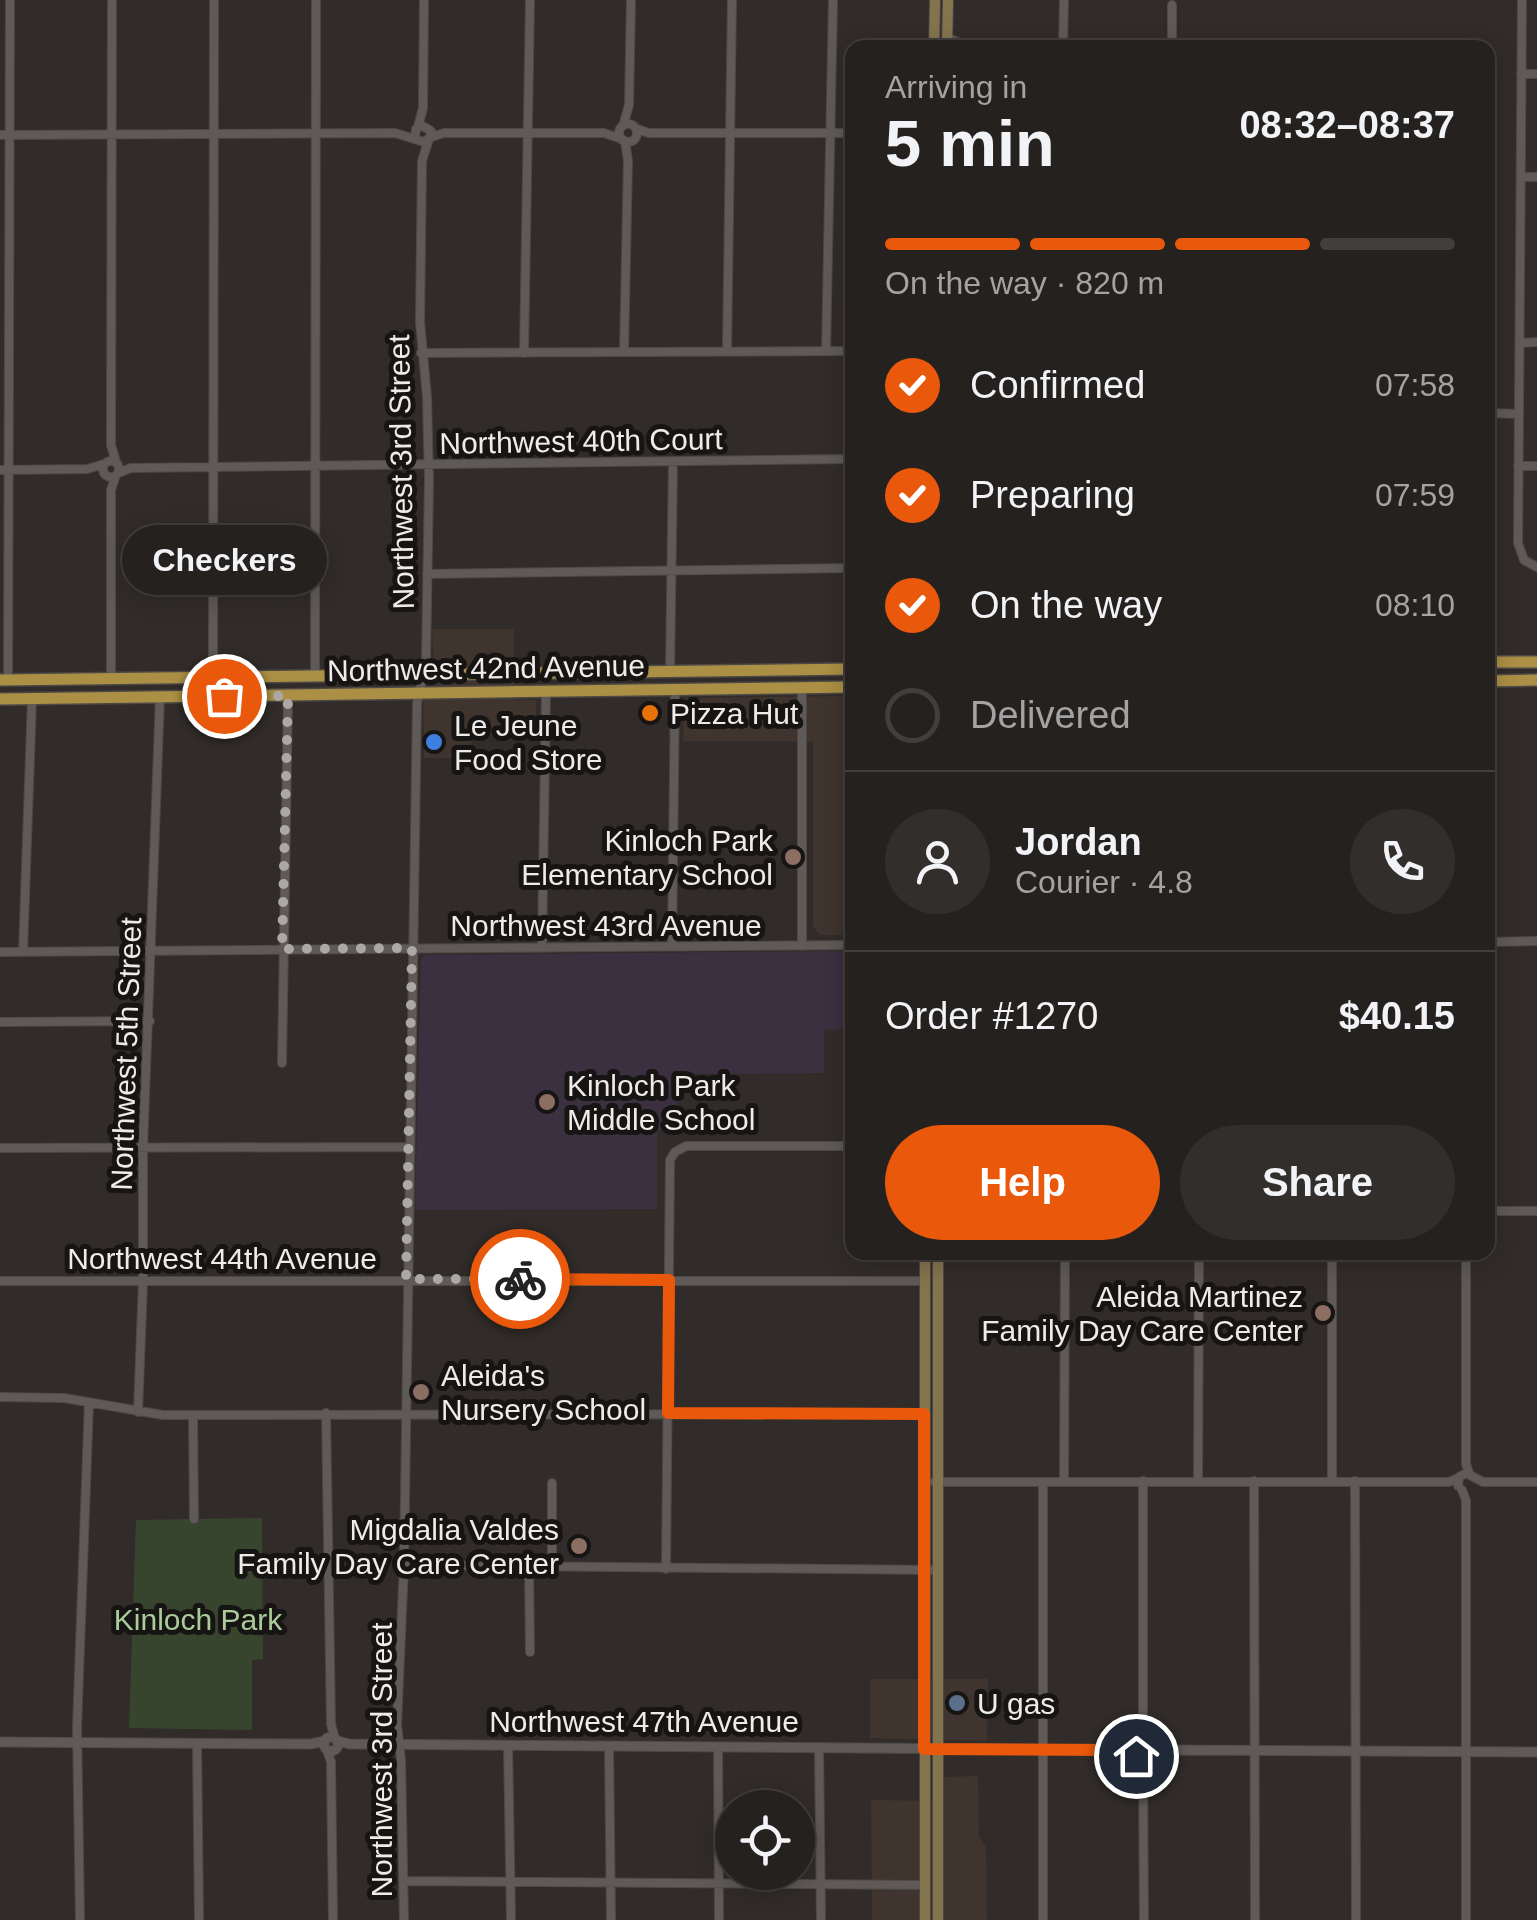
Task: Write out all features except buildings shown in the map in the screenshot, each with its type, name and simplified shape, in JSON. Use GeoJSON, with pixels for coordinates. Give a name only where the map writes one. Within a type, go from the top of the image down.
{"type":"FeatureCollection","features":[{"type":"Feature","properties":{"kind":"main road"},"geometry":{"type":"LineString","coordinates":[[934,40],[935,0]]}},
{"type":"Feature","properties":{"kind":"main road"},"geometry":{"type":"LineString","coordinates":[[947,40],[948,0]]}},
{"type":"Feature","properties":{"kind":"main road"},"geometry":{"type":"LineString","coordinates":[[1495,662],[1537,662]]}},
{"type":"Feature","properties":{"kind":"main road"},"geometry":{"type":"LineString","coordinates":[[1495,676],[1506,662]]}},
{"type":"Feature","properties":{"kind":"main road","name":"Northwest 42nd Avenue"},"geometry":{"type":"LineString","coordinates":[[4,680],[845,669]]}},
{"type":"Feature","properties":{"kind":"main road"},"geometry":{"type":"LineString","coordinates":[[675,690],[702,670]]}},
{"type":"Feature","properties":{"kind":"main road"},"geometry":{"type":"LineString","coordinates":[[160,697],[171,685],[196,677]]}},
{"type":"Feature","properties":{"kind":"main road"},"geometry":{"type":"LineString","coordinates":[[76,698],[99,690],[111,678]]}},
{"type":"Feature","properties":{"kind":"main road"},"geometry":{"type":"LineString","coordinates":[[1495,680],[1537,680]]}},
{"type":"Feature","properties":{"kind":"main road","name":"Northwest 42nd Avenue"},"geometry":{"type":"LineString","coordinates":[[0,699],[845,688]]}},
{"type":"Feature","properties":{"kind":"main road"},"geometry":{"type":"LineString","coordinates":[[924,1260],[924,1482],[937,1749],[938,1920]]}},
{"type":"Feature","properties":{"kind":"main road"},"geometry":{"type":"LineString","coordinates":[[925,1920],[924,1749],[937,1482],[938,1260]]}},
{"type":"Feature","properties":{"kind":"main road"},"geometry":{"type":"LineString","coordinates":[[924,1281],[938,1302]]}},
{"type":"Feature","properties":{"kind":"street"},"geometry":{"type":"LineString","coordinates":[[4,680],[5,135],[10,0]]}},
{"type":"Feature","properties":{"kind":"street"},"geometry":{"type":"LineString","coordinates":[[111,678],[112,0]]}},
{"type":"Feature","properties":{"kind":"street"},"geometry":{"type":"LineString","coordinates":[[213,677],[214,0]]}},
{"type":"Feature","properties":{"kind":"street"},"geometry":{"type":"LineString","coordinates":[[315,676],[316,0]]}},
{"type":"Feature","properties":{"kind":"street","name":"Northwest 3rd Street"},"geometry":{"type":"LineString","coordinates":[[404,1920],[399,1744],[408,1147],[419,693],[424,674],[427,574],[427,397],[421,353],[424,0]]}},
{"type":"Feature","properties":{"kind":"street"},"geometry":{"type":"LineString","coordinates":[[524,353],[530,0]]}},
{"type":"Feature","properties":{"kind":"street"},"geometry":{"type":"LineString","coordinates":[[624,352],[631,0]]}},
{"type":"Feature","properties":{"kind":"street"},"geometry":{"type":"LineString","coordinates":[[727,351],[732,0]]}},
{"type":"Feature","properties":{"kind":"street"},"geometry":{"type":"LineString","coordinates":[[826,352],[833,0]]}},
{"type":"Feature","properties":{"kind":"street"},"geometry":{"type":"LineString","coordinates":[[1063,40],[1064,0]]}},
{"type":"Feature","properties":{"kind":"street"},"geometry":{"type":"LineString","coordinates":[[1522,0],[1518,543],[1524,560],[1537,566]]}},
{"type":"Feature","properties":{"kind":"street"},"geometry":{"type":"LineString","coordinates":[[1172,5],[1172,40]]}},
{"type":"Feature","properties":{"kind":"street"},"geometry":{"type":"LineString","coordinates":[[1521,74],[1537,74]]}},
{"type":"Feature","properties":{"kind":"street"},"geometry":{"type":"LineString","coordinates":[[622,126],[629,105]]}},
{"type":"Feature","properties":{"kind":"street"},"geometry":{"type":"LineString","coordinates":[[604,133],[622,126]]}},
{"type":"Feature","properties":{"kind":"street"},"geometry":{"type":"LineString","coordinates":[[622,126],[631,136]]}},
{"type":"Feature","properties":{"kind":"street"},"geometry":{"type":"LineString","coordinates":[[622,126],[631,136]]}},
{"type":"Feature","properties":{"kind":"street"},"geometry":{"type":"LineString","coordinates":[[5,135],[845,133]]}},
{"type":"Feature","properties":{"kind":"street"},"geometry":{"type":"LineString","coordinates":[[1521,177],[1537,177]]}},
{"type":"Feature","properties":{"kind":"street"},"geometry":{"type":"LineString","coordinates":[[1520,342],[1537,342]]}},
{"type":"Feature","properties":{"kind":"street"},"geometry":{"type":"LineString","coordinates":[[421,353],[845,352]]}},
{"type":"Feature","properties":{"kind":"street"},"geometry":{"type":"LineString","coordinates":[[1495,413],[1519,414]]}},
{"type":"Feature","properties":{"kind":"street","name":"Northwest 40th Court"},"geometry":{"type":"LineString","coordinates":[[4,470],[845,459]]}},
{"type":"Feature","properties":{"kind":"street"},"geometry":{"type":"LineString","coordinates":[[670,671],[674,462]]}},
{"type":"Feature","properties":{"kind":"street"},"geometry":{"type":"LineString","coordinates":[[1518,466],[1537,466]]}},
{"type":"Feature","properties":{"kind":"street"},"geometry":{"type":"LineString","coordinates":[[427,574],[845,568]]}},
{"type":"Feature","properties":{"kind":"street"},"geometry":{"type":"LineString","coordinates":[[802,688],[802,946]]}},
{"type":"Feature","properties":{"kind":"street"},"geometry":{"type":"LineString","coordinates":[[672,946],[675,690]]}},
{"type":"Feature","properties":{"kind":"street"},"geometry":{"type":"LineString","coordinates":[[542,948],[546,692]]}},
{"type":"Feature","properties":{"kind":"street"},"geometry":{"type":"LineString","coordinates":[[282,1063],[288,696]]}},
{"type":"Feature","properties":{"kind":"street","name":"Northwest 5th Street"},"geometry":{"type":"LineString","coordinates":[[138,1412],[143,1148],[160,697]]}},
{"type":"Feature","properties":{"kind":"street"},"geometry":{"type":"LineString","coordinates":[[23,952],[32,699]]}},
{"type":"Feature","properties":{"kind":"street"},"geometry":{"type":"LineString","coordinates":[[1495,942],[1537,942]]}},
{"type":"Feature","properties":{"kind":"street","name":"Northwest 43rd Avenue"},"geometry":{"type":"LineString","coordinates":[[0,952],[845,946]]}},
{"type":"Feature","properties":{"kind":"street"},"geometry":{"type":"LineString","coordinates":[[0,1022],[150,1022]]}},
{"type":"Feature","properties":{"kind":"street"},"geometry":{"type":"LineString","coordinates":[[666,1568],[668,1171],[675,1152],[686,1146],[845,1146]]}},
{"type":"Feature","properties":{"kind":"street"},"geometry":{"type":"LineString","coordinates":[[0,1148],[408,1147]]}},
{"type":"Feature","properties":{"kind":"street"},"geometry":{"type":"LineString","coordinates":[[1495,1212],[1537,1212]]}},
{"type":"Feature","properties":{"kind":"street"},"geometry":{"type":"LineString","coordinates":[[1064,1482],[1065,1260]]}},
{"type":"Feature","properties":{"kind":"street"},"geometry":{"type":"LineString","coordinates":[[1198,1481],[1199,1260]]}},
{"type":"Feature","properties":{"kind":"street"},"geometry":{"type":"LineString","coordinates":[[1332,1260],[1332,1481]]}},
{"type":"Feature","properties":{"kind":"street"},"geometry":{"type":"LineString","coordinates":[[1466,1260],[1466,1920]]}},
{"type":"Feature","properties":{"kind":"street","name":"Northwest 44th Avenue"},"geometry":{"type":"LineString","coordinates":[[0,1282],[924,1281]]}},
{"type":"Feature","properties":{"kind":"street"},"geometry":{"type":"LineString","coordinates":[[0,1397],[192,1414],[924,1414]]}},
{"type":"Feature","properties":{"kind":"street"},"geometry":{"type":"LineString","coordinates":[[80,1920],[78,1742],[89,1402]]}},
{"type":"Feature","properties":{"kind":"street"},"geometry":{"type":"LineString","coordinates":[[192,1414],[194,1519]]}},
{"type":"Feature","properties":{"kind":"street"},"geometry":{"type":"LineString","coordinates":[[326,1414],[333,1920]]}},
{"type":"Feature","properties":{"kind":"street"},"geometry":{"type":"LineString","coordinates":[[1144,1481],[1144,1920]]}},
{"type":"Feature","properties":{"kind":"street"},"geometry":{"type":"LineString","coordinates":[[1254,1481],[1255,1920]]}},
{"type":"Feature","properties":{"kind":"street"},"geometry":{"type":"LineString","coordinates":[[1355,1481],[1356,1920]]}},
{"type":"Feature","properties":{"kind":"street"},"geometry":{"type":"LineString","coordinates":[[552,1482],[552,1568]]}},
{"type":"Feature","properties":{"kind":"street"},"geometry":{"type":"LineString","coordinates":[[924,1482],[1537,1482]]}},
{"type":"Feature","properties":{"kind":"street"},"geometry":{"type":"LineString","coordinates":[[1043,1482],[1043,1920]]}},
{"type":"Feature","properties":{"kind":"street"},"geometry":{"type":"LineString","coordinates":[[404,1565],[930,1570]]}},
{"type":"Feature","properties":{"kind":"street"},"geometry":{"type":"LineString","coordinates":[[530,1568],[530,1652]]}},
{"type":"Feature","properties":{"kind":"street","name":"Northwest 47th Avenue"},"geometry":{"type":"LineString","coordinates":[[0,1742],[1143,1750]]}},
{"type":"Feature","properties":{"kind":"street"},"geometry":{"type":"LineString","coordinates":[[197,1744],[200,1920]]}},
{"type":"Feature","properties":{"kind":"street"},"geometry":{"type":"LineString","coordinates":[[508,1745],[511,1920]]}},
{"type":"Feature","properties":{"kind":"street"},"geometry":{"type":"LineString","coordinates":[[609,1746],[611,1920]]}},
{"type":"Feature","properties":{"kind":"street"},"geometry":{"type":"LineString","coordinates":[[718,1746],[718,1790]]}},
{"type":"Feature","properties":{"kind":"street"},"geometry":{"type":"LineString","coordinates":[[820,1747],[821,1920]]}},
{"type":"Feature","properties":{"kind":"street"},"geometry":{"type":"LineString","coordinates":[[1143,1750],[1537,1752]]}},
{"type":"Feature","properties":{"kind":"street"},"geometry":{"type":"LineString","coordinates":[[404,1880],[715,1883]]}},
{"type":"Feature","properties":{"kind":"street"},"geometry":{"type":"LineString","coordinates":[[815,1884],[925,1885]]}},
{"type":"Feature","properties":{"kind":"street"},"geometry":{"type":"LineString","coordinates":[[719,1890],[720,1920]]}},
{"type":"Feature","properties":{"kind":"shaded area"},"geometry":{"type":"Polygon","coordinates":[[[432,629],[514,629],[514,699],[536,700],[536,736],[472,735],[471,758],[424,758],[423,700],[435,699],[432,629]]]}},
{"type":"Feature","properties":{"kind":"shaded area"},"geometry":{"type":"Polygon","coordinates":[[[845,696],[845,935],[820,935],[813,927],[813,741],[683,741],[684,698],[845,696]]]}},
{"type":"Feature","properties":{"kind":"shaded area","name":"Kinloch Park Middle School"},"geometry":{"type":"Polygon","coordinates":[[[845,951],[845,1029],[824,1030],[824,1073],[678,1074],[678,1130],[657,1130],[657,1209],[415,1210],[421,958],[845,951]]]}},
{"type":"Feature","properties":{"kind":"shaded area"},"geometry":{"type":"Polygon","coordinates":[[[870,1679],[988,1679],[987,1741],[870,1738],[870,1679]]]}},
{"type":"Feature","properties":{"kind":"shaded area"},"geometry":{"type":"Polygon","coordinates":[[[978,1776],[979,1837],[986,1847],[987,1920],[872,1920],[871,1800],[942,1801],[942,1777],[978,1776]]]}},
{"type":"Feature","properties":{"kind":"green space","name":"Kinloch Park"},"geometry":{"type":"Polygon","coordinates":[[[262,1518],[263,1659],[252,1660],[252,1730],[129,1728],[136,1520],[262,1518]]]}},
{"type":"Feature","properties":{"kind":"way so far"},"geometry":{"type":"LineString","coordinates":[[224,696],[288,696],[282,949],[412,948],[406,1279],[520,1279]]}},
{"type":"Feature","properties":{"kind":"place","name":"Checkers"},"geometry":{"type":"Point","coordinates":[224,696]}},
{"type":"Feature","properties":{"kind":"place","name":"Pizza Hut"},"geometry":{"type":"Point","coordinates":[650,713]}},
{"type":"Feature","properties":{"kind":"place","name":"Le Jeune Food Store"},"geometry":{"type":"Point","coordinates":[434,742]}},
{"type":"Feature","properties":{"kind":"place","name":"Kinloch Park Elementary School"},"geometry":{"type":"Point","coordinates":[793,857]}},
{"type":"Feature","properties":{"kind":"place","name":"Kinloch Park Middle School"},"geometry":{"type":"Point","coordinates":[547,1102]}},
{"type":"Feature","properties":{"kind":"place","name":"Aleida Martinez Family Day Care Center"},"geometry":{"type":"Point","coordinates":[1323,1313]}},
{"type":"Feature","properties":{"kind":"place","name":"Aleida's Nursery School"},"geometry":{"type":"Point","coordinates":[421,1392]}},
{"type":"Feature","properties":{"kind":"place","name":"Migdalia Valdes Family Day Care Center"},"geometry":{"type":"Point","coordinates":[579,1546]}},
{"type":"Feature","properties":{"kind":"place","name":"U gas"},"geometry":{"type":"Point","coordinates":[957,1703]}},
{"type":"Feature","properties":{"kind":"route"},"geometry":{"type":"LineString","coordinates":[[520,1279],[669,1280],[668,1413],[924,1414],[924,1749],[1122,1750],[1136,1756]]}}]}
